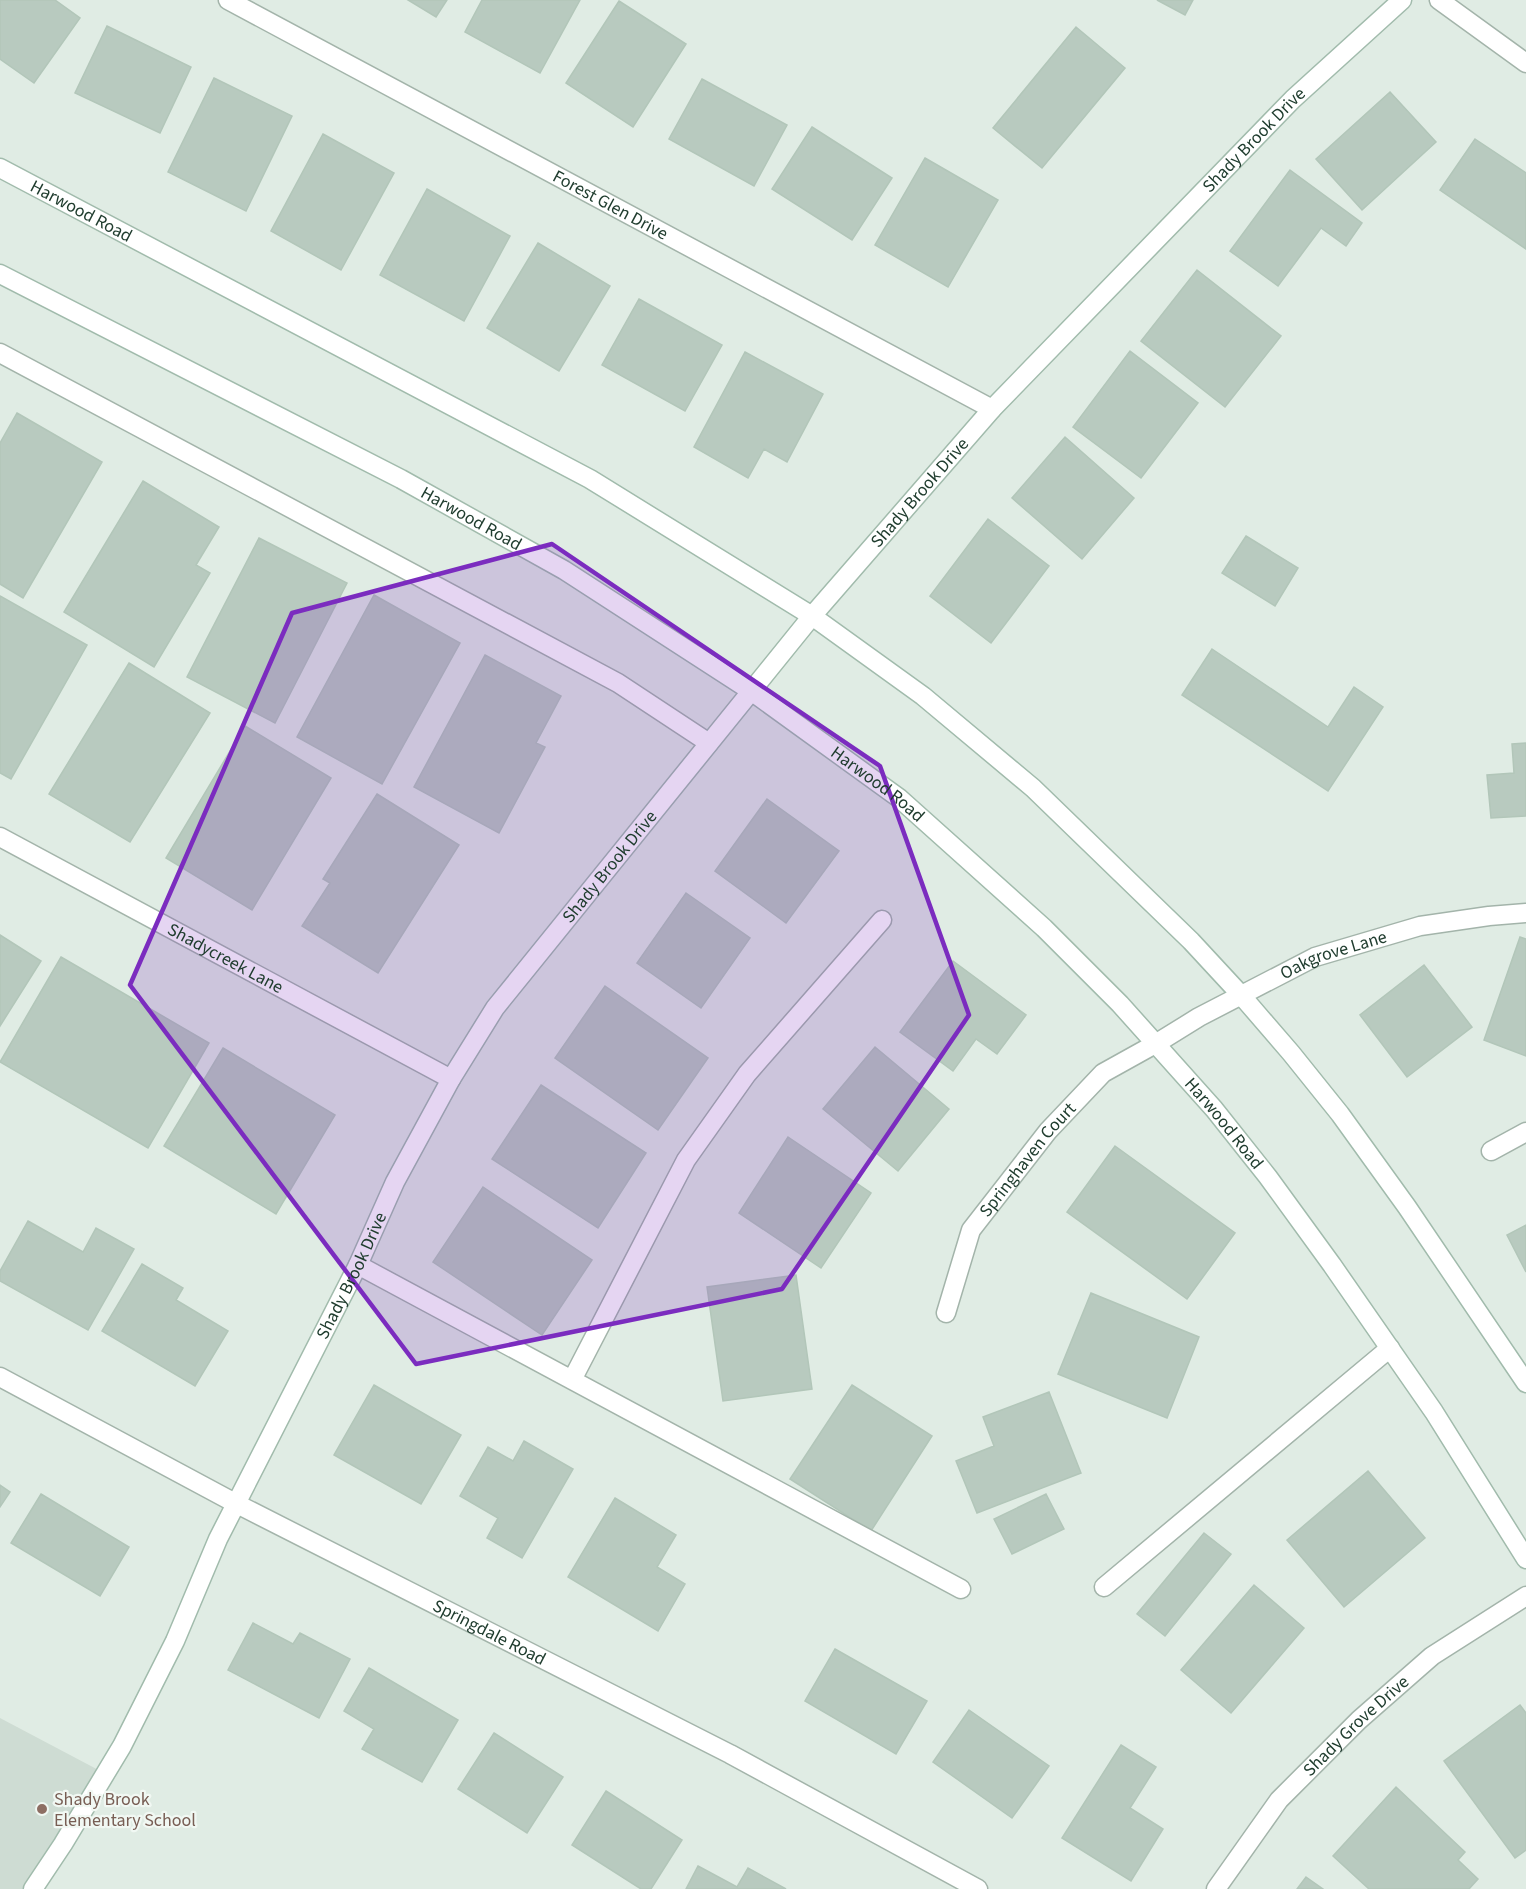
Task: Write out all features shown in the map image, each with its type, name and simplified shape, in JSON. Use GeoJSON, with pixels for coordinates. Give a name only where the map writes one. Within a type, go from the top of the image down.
{"type":"FeatureCollection","features":[{"type":"Feature","properties":{"kind":"street","name":"Forest Glen Drive"},"geometry":{"type":"LineString","coordinates":[[228,0],[992,409]]}},
{"type":"Feature","properties":{"kind":"street","name":"Shady Brook Drive"},"geometry":{"type":"LineString","coordinates":[[33,1889],[122,1746],[175,1641],[235,1503],[358,1265],[395,1182],[451,1079],[495,1008],[812,616],[992,409],[1293,99],[1402,0]]}},
{"type":"Feature","properties":{"kind":"street"},"geometry":{"type":"LineString","coordinates":[[1439,0],[1526,63]]}},
{"type":"Feature","properties":{"kind":"street","name":"Harwood Road"},"geometry":{"type":"LineString","coordinates":[[0,168],[590,479],[812,616],[923,696],[1033,788],[1191,941],[1241,995],[1340,1114],[1407,1207],[1526,1383]]}},
{"type":"Feature","properties":{"kind":"street","name":"Harwood Road"},"geometry":{"type":"LineString","coordinates":[[0,274],[411,484],[564,570],[751,691],[899,798],[1044,928],[1157,1043],[1268,1177],[1438,1417],[1526,1559]]}},
{"type":"Feature","properties":{"kind":"street"},"geometry":{"type":"LineString","coordinates":[[0,353],[618,683],[709,743]]}},
{"type":"Feature","properties":{"kind":"street","name":"Shadycreek Lane"},"geometry":{"type":"LineString","coordinates":[[0,837],[451,1079]]}},
{"type":"Feature","properties":{"kind":"street","name":"Oakgrove Lane"},"geometry":{"type":"LineString","coordinates":[[1157,1043],[1199,1017],[1315,957],[1420,926],[1526,913]]}},
{"type":"Feature","properties":{"kind":"street"},"geometry":{"type":"LineString","coordinates":[[572,1380],[686,1160],[747,1074],[882,920]]}},
{"type":"Feature","properties":{"kind":"street","name":"Springhaven Court"},"geometry":{"type":"LineString","coordinates":[[946,1313],[970,1230],[1048,1131],[1103,1073],[1157,1043]]}},
{"type":"Feature","properties":{"kind":"street"},"geometry":{"type":"LineString","coordinates":[[1491,1151],[1526,1132]]}},
{"type":"Feature","properties":{"kind":"street"},"geometry":{"type":"LineString","coordinates":[[358,1265],[961,1589]]}},
{"type":"Feature","properties":{"kind":"street"},"geometry":{"type":"LineString","coordinates":[[1104,1587],[1390,1348]]}},
{"type":"Feature","properties":{"kind":"street","name":"Springdale Road"},"geometry":{"type":"LineString","coordinates":[[0,1377],[235,1503],[730,1754],[978,1889]]}},
{"type":"Feature","properties":{"kind":"street","name":"Shady Grove Drive"},"geometry":{"type":"LineString","coordinates":[[1216,1889],[1279,1800],[1359,1720],[1432,1656],[1526,1596]]}},
{"type":"Feature","properties":{"kind":"highlighted area"},"geometry":{"type":"Polygon","coordinates":[[[552,544],[880,766],[969,1015],[782,1289],[416,1364],[130,985],[292,613],[552,544]]]}},
{"type":"Feature","properties":{"kind":"shaded area","name":"Shady Brook Elementary School"},"geometry":{"type":"Polygon","coordinates":[[[0,1718],[106,1774],[33,1889],[0,1889],[0,1718]]]}},
{"type":"Feature","properties":{"kind":"building"},"geometry":{"type":"Polygon","coordinates":[[[0,0],[55,0],[80,18],[34,83],[0,59],[0,0]]]}},
{"type":"Feature","properties":{"kind":"building"},"geometry":{"type":"Polygon","coordinates":[[[408,0],[447,0],[436,17],[408,0]]]}},
{"type":"Feature","properties":{"kind":"building"},"geometry":{"type":"Polygon","coordinates":[[[482,0],[580,0],[540,73],[465,32],[482,0]]]}},
{"type":"Feature","properties":{"kind":"building"},"geometry":{"type":"Polygon","coordinates":[[[1157,0],[1193,0],[1185,15],[1157,0]]]}},
{"type":"Feature","properties":{"kind":"building"},"geometry":{"type":"Polygon","coordinates":[[[619,1],[686,44],[633,127],[566,83],[619,1]]]}},
{"type":"Feature","properties":{"kind":"building"},"geometry":{"type":"Polygon","coordinates":[[[107,26],[191,67],[160,133],[75,93],[107,26]]]}},
{"type":"Feature","properties":{"kind":"building"},"geometry":{"type":"Polygon","coordinates":[[[1076,27],[1125,68],[1042,168],[993,128],[1076,27]]]}},
{"type":"Feature","properties":{"kind":"building"},"geometry":{"type":"Polygon","coordinates":[[[214,78],[292,116],[246,211],[168,172],[214,78]]]}},
{"type":"Feature","properties":{"kind":"building"},"geometry":{"type":"Polygon","coordinates":[[[702,79],[787,125],[754,186],[669,139],[702,79]]]}},
{"type":"Feature","properties":{"kind":"building"},"geometry":{"type":"Polygon","coordinates":[[[1390,92],[1436,142],[1362,210],[1316,159],[1390,92]]]}},
{"type":"Feature","properties":{"kind":"building"},"geometry":{"type":"Polygon","coordinates":[[[812,127],[892,178],[852,240],[772,189],[812,127]]]}},
{"type":"Feature","properties":{"kind":"building"},"geometry":{"type":"Polygon","coordinates":[[[323,134],[394,173],[341,270],[271,231],[323,134]]]}},
{"type":"Feature","properties":{"kind":"building"},"geometry":{"type":"Polygon","coordinates":[[[1475,139],[1526,173],[1526,249],[1440,190],[1475,139]]]}},
{"type":"Feature","properties":{"kind":"building"},"geometry":{"type":"Polygon","coordinates":[[[925,158],[998,200],[948,287],[875,245],[925,158]]]}},
{"type":"Feature","properties":{"kind":"building"},"geometry":{"type":"Polygon","coordinates":[[[1290,170],[1362,223],[1346,246],[1321,228],[1278,286],[1230,251],[1290,170]]]}},
{"type":"Feature","properties":{"kind":"building"},"geometry":{"type":"Polygon","coordinates":[[[427,189],[510,236],[464,321],[380,275],[427,189]]]}},
{"type":"Feature","properties":{"kind":"building"},"geometry":{"type":"Polygon","coordinates":[[[538,243],[610,286],[559,371],[487,328],[538,243]]]}},
{"type":"Feature","properties":{"kind":"building"},"geometry":{"type":"Polygon","coordinates":[[[1197,270],[1281,336],[1225,407],[1141,341],[1197,270]]]}},
{"type":"Feature","properties":{"kind":"building"},"geometry":{"type":"Polygon","coordinates":[[[639,299],[722,345],[685,411],[602,365],[639,299]]]}},
{"type":"Feature","properties":{"kind":"building"},"geometry":{"type":"Polygon","coordinates":[[[1130,351],[1198,403],[1141,478],[1073,427],[1130,351]]]}},
{"type":"Feature","properties":{"kind":"building"},"geometry":{"type":"Polygon","coordinates":[[[745,352],[823,394],[787,462],[764,449],[748,478],[694,447],[745,352]]]}},
{"type":"Feature","properties":{"kind":"building"},"geometry":{"type":"Polygon","coordinates":[[[17,413],[102,462],[23,598],[0,584],[0,443],[17,413]]]}},
{"type":"Feature","properties":{"kind":"building"},"geometry":{"type":"Polygon","coordinates":[[[1065,437],[1134,498],[1082,559],[1012,498],[1065,437]]]}},
{"type":"Feature","properties":{"kind":"building"},"geometry":{"type":"Polygon","coordinates":[[[143,481],[219,527],[196,565],[210,573],[154,667],[64,612],[143,481]]]}},
{"type":"Feature","properties":{"kind":"building"},"geometry":{"type":"Polygon","coordinates":[[[988,519],[1049,566],[991,643],[930,596],[988,519]]]}},
{"type":"Feature","properties":{"kind":"building"},"geometry":{"type":"Polygon","coordinates":[[[1246,536],[1298,568],[1275,606],[1222,573],[1246,536]]]}},
{"type":"Feature","properties":{"kind":"building"},"geometry":{"type":"Polygon","coordinates":[[[259,538],[347,583],[275,723],[187,677],[259,538]]]}},
{"type":"Feature","properties":{"kind":"building"},"geometry":{"type":"Polygon","coordinates":[[[374,595],[460,643],[382,784],[297,737],[374,595]]]}},
{"type":"Feature","properties":{"kind":"building"},"geometry":{"type":"Polygon","coordinates":[[[0,596],[87,645],[11,779],[0,773],[0,596]]]}},
{"type":"Feature","properties":{"kind":"building"},"geometry":{"type":"Polygon","coordinates":[[[1212,649],[1328,727],[1354,687],[1383,707],[1328,791],[1182,695],[1212,649]]]}},
{"type":"Feature","properties":{"kind":"building"},"geometry":{"type":"Polygon","coordinates":[[[485,655],[561,696],[536,743],[545,747],[499,833],[414,787],[485,655]]]}},
{"type":"Feature","properties":{"kind":"building"},"geometry":{"type":"Polygon","coordinates":[[[129,663],[210,713],[130,842],[49,794],[129,663]]]}},
{"type":"Feature","properties":{"kind":"building"},"geometry":{"type":"Polygon","coordinates":[[[245,726],[331,778],[252,910],[166,858],[245,726]]]}},
{"type":"Feature","properties":{"kind":"building"},"geometry":{"type":"Polygon","coordinates":[[[1526,743],[1526,816],[1491,818],[1487,775],[1514,773],[1512,744],[1526,743]]]}},
{"type":"Feature","properties":{"kind":"building"},"geometry":{"type":"Polygon","coordinates":[[[377,794],[459,845],[378,973],[302,926],[330,883],[323,879],[377,794]]]}},
{"type":"Feature","properties":{"kind":"building"},"geometry":{"type":"Polygon","coordinates":[[[767,799],[839,851],[786,923],[715,871],[767,799]]]}},
{"type":"Feature","properties":{"kind":"building"},"geometry":{"type":"Polygon","coordinates":[[[686,893],[750,938],[701,1008],[637,963],[686,893]]]}},
{"type":"Feature","properties":{"kind":"building"},"geometry":{"type":"Polygon","coordinates":[[[0,935],[41,961],[0,1026],[0,935]]]}},
{"type":"Feature","properties":{"kind":"building"},"geometry":{"type":"Polygon","coordinates":[[[1520,937],[1526,939],[1526,1056],[1484,1040],[1520,937]]]}},
{"type":"Feature","properties":{"kind":"building"},"geometry":{"type":"Polygon","coordinates":[[[61,957],[209,1043],[148,1148],[0,1062],[61,957]]]}},
{"type":"Feature","properties":{"kind":"building"},"geometry":{"type":"Polygon","coordinates":[[[953,961],[1026,1015],[997,1054],[976,1039],[953,1071],[900,1032],[953,961]]]}},
{"type":"Feature","properties":{"kind":"building"},"geometry":{"type":"Polygon","coordinates":[[[1424,965],[1472,1027],[1407,1077],[1360,1015],[1424,965]]]}},
{"type":"Feature","properties":{"kind":"building"},"geometry":{"type":"Polygon","coordinates":[[[605,986],[708,1058],[658,1130],[555,1058],[605,986]]]}},
{"type":"Feature","properties":{"kind":"building"},"geometry":{"type":"Polygon","coordinates":[[[875,1047],[949,1109],[898,1171],[823,1109],[875,1047]]]}},
{"type":"Feature","properties":{"kind":"building"},"geometry":{"type":"Polygon","coordinates":[[[223,1048],[335,1115],[276,1214],[164,1146],[223,1048]]]}},
{"type":"Feature","properties":{"kind":"building"},"geometry":{"type":"Polygon","coordinates":[[[541,1085],[646,1153],[598,1228],[492,1159],[541,1085]]]}},
{"type":"Feature","properties":{"kind":"building"},"geometry":{"type":"Polygon","coordinates":[[[788,1137],[871,1193],[821,1268],[739,1213],[788,1137]]]}},
{"type":"Feature","properties":{"kind":"building"},"geometry":{"type":"Polygon","coordinates":[[[1115,1146],[1235,1233],[1187,1299],[1067,1212],[1115,1146]]]}},
{"type":"Feature","properties":{"kind":"building"},"geometry":{"type":"Polygon","coordinates":[[[483,1187],[592,1260],[542,1335],[433,1262],[483,1187]]]}},
{"type":"Feature","properties":{"kind":"building"},"geometry":{"type":"Polygon","coordinates":[[[28,1221],[83,1252],[96,1228],[134,1249],[88,1330],[0,1281],[0,1271],[28,1221]]]}},
{"type":"Feature","properties":{"kind":"building"},"geometry":{"type":"Polygon","coordinates":[[[1526,1225],[1526,1272],[1507,1235],[1526,1225]]]}},
{"type":"Feature","properties":{"kind":"building"},"geometry":{"type":"Polygon","coordinates":[[[142,1264],[183,1288],[176,1300],[228,1331],[195,1386],[102,1331],[142,1264]]]}},
{"type":"Feature","properties":{"kind":"building"},"geometry":{"type":"Polygon","coordinates":[[[796,1275],[812,1389],[723,1401],[707,1287],[796,1275]]]}},
{"type":"Feature","properties":{"kind":"building"},"geometry":{"type":"Polygon","coordinates":[[[1091,1293],[1199,1337],[1167,1418],[1058,1374],[1091,1293]]]}},
{"type":"Feature","properties":{"kind":"building"},"geometry":{"type":"Polygon","coordinates":[[[374,1385],[461,1435],[421,1504],[334,1455],[374,1385]]]}},
{"type":"Feature","properties":{"kind":"building"},"geometry":{"type":"Polygon","coordinates":[[[852,1385],[932,1436],[871,1531],[790,1479],[852,1385]]]}},
{"type":"Feature","properties":{"kind":"building"},"geometry":{"type":"Polygon","coordinates":[[[1049,1392],[1081,1473],[977,1513],[956,1461],[994,1446],[983,1417],[1049,1392]]]}},
{"type":"Feature","properties":{"kind":"building"},"geometry":{"type":"Polygon","coordinates":[[[524,1441],[573,1469],[522,1558],[487,1538],[498,1518],[460,1496],[488,1447],[513,1461],[524,1441]]]}},
{"type":"Feature","properties":{"kind":"building"},"geometry":{"type":"Polygon","coordinates":[[[1368,1471],[1425,1538],[1344,1607],[1287,1540],[1368,1471]]]}},
{"type":"Feature","properties":{"kind":"building"},"geometry":{"type":"Polygon","coordinates":[[[0,1485],[10,1492],[0,1507],[0,1485]]]}},
{"type":"Feature","properties":{"kind":"building"},"geometry":{"type":"Polygon","coordinates":[[[41,1494],[129,1547],[100,1596],[11,1543],[41,1494]]]}},
{"type":"Feature","properties":{"kind":"building"},"geometry":{"type":"Polygon","coordinates":[[[1046,1494],[1064,1529],[1012,1554],[994,1519],[1046,1494]]]}},
{"type":"Feature","properties":{"kind":"building"},"geometry":{"type":"Polygon","coordinates":[[[615,1498],[676,1535],[657,1567],[685,1584],[658,1631],[568,1577],[615,1498]]]}},
{"type":"Feature","properties":{"kind":"building"},"geometry":{"type":"Polygon","coordinates":[[[1204,1533],[1231,1554],[1165,1636],[1137,1614],[1204,1533]]]}},
{"type":"Feature","properties":{"kind":"building"},"geometry":{"type":"Polygon","coordinates":[[[1254,1585],[1304,1628],[1231,1713],[1181,1670],[1254,1585]]]}},
{"type":"Feature","properties":{"kind":"building"},"geometry":{"type":"Polygon","coordinates":[[[253,1623],[293,1644],[300,1633],[350,1659],[319,1718],[228,1670],[253,1623]]]}},
{"type":"Feature","properties":{"kind":"building"},"geometry":{"type":"Polygon","coordinates":[[[835,1649],[927,1701],[896,1754],[805,1701],[835,1649]]]}},
{"type":"Feature","properties":{"kind":"building"},"geometry":{"type":"Polygon","coordinates":[[[369,1668],[458,1720],[422,1782],[362,1749],[374,1729],[344,1711],[369,1668]]]}},
{"type":"Feature","properties":{"kind":"building"},"geometry":{"type":"Polygon","coordinates":[[[1520,1705],[1526,1713],[1526,1850],[1515,1858],[1444,1761],[1520,1705]]]}},
{"type":"Feature","properties":{"kind":"building"},"geometry":{"type":"Polygon","coordinates":[[[969,1710],[1049,1766],[1012,1818],[933,1762],[969,1710]]]}},
{"type":"Feature","properties":{"kind":"building"},"geometry":{"type":"Polygon","coordinates":[[[494,1733],[563,1777],[527,1833],[458,1789],[494,1733]]]}},
{"type":"Feature","properties":{"kind":"building"},"geometry":{"type":"Polygon","coordinates":[[[1121,1745],[1156,1767],[1130,1808],[1163,1829],[1131,1881],[1062,1838],[1121,1745]]]}},
{"type":"Feature","properties":{"kind":"building"},"geometry":{"type":"Polygon","coordinates":[[[1396,1787],[1465,1852],[1458,1860],[1478,1879],[1469,1889],[1369,1889],[1333,1856],[1396,1787]]]}},
{"type":"Feature","properties":{"kind":"building"},"geometry":{"type":"Polygon","coordinates":[[[606,1791],[682,1840],[651,1889],[641,1889],[572,1845],[606,1791]]]}},
{"type":"Feature","properties":{"kind":"building"},"geometry":{"type":"Polygon","coordinates":[[[698,1866],[737,1887],[748,1868],[786,1889],[686,1889],[698,1866]]]}},
{"type":"Feature","properties":{"kind":"building"},"geometry":{"type":"Polygon","coordinates":[[[1306,1877],[1323,1889],[1297,1889],[1306,1877]]]}},
{"type":"Feature","properties":{"kind":"place","name":"Shady Brook Elementary School"},"geometry":{"type":"Point","coordinates":[42,1809]}}]}
